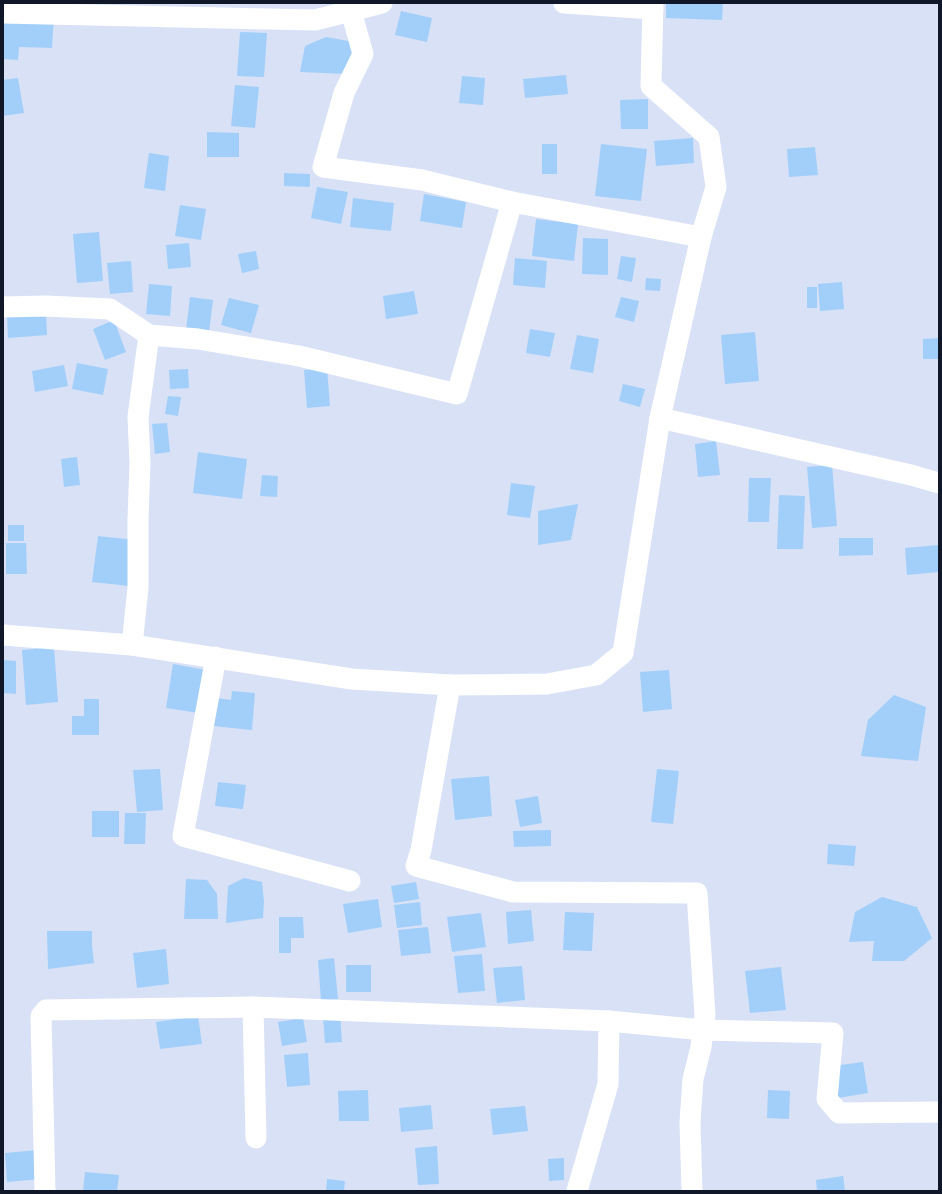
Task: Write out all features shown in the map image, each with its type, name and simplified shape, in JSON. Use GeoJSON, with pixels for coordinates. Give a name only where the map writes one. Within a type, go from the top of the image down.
{"type":"FeatureCollection","features":[{"type":"Feature","properties":{"kind":"street"},"geometry":{"type":"LineString","coordinates":[[3,13],[315,20],[382,3]]}},
{"type":"Feature","properties":{"kind":"street"},"geometry":{"type":"LineString","coordinates":[[3,635],[132,645],[352,678],[450,685],[546,684],[596,674],[623,654],[660,418],[701,237],[716,188],[708,137],[651,86],[653,6],[564,3]]}},
{"type":"Feature","properties":{"kind":"street"},"geometry":{"type":"LineString","coordinates":[[351,11],[363,54],[344,93],[323,167],[422,180],[512,202],[701,237]]}},
{"type":"Feature","properties":{"kind":"street"},"geometry":{"type":"LineString","coordinates":[[3,307],[46,306],[110,309],[149,335],[198,339],[299,356],[457,394],[512,202]]}},
{"type":"Feature","properties":{"kind":"street"},"geometry":{"type":"LineString","coordinates":[[132,645],[138,588],[140,463],[138,417],[149,335]]}},
{"type":"Feature","properties":{"kind":"street"},"geometry":{"type":"LineString","coordinates":[[660,418],[911,475],[939,483]]}},
{"type":"Feature","properties":{"kind":"street"},"geometry":{"type":"LineString","coordinates":[[216,657],[183,836],[350,881]]}},
{"type":"Feature","properties":{"kind":"street"},"geometry":{"type":"LineString","coordinates":[[450,685],[421,850],[416,866],[513,892],[697,893],[705,1015],[701,1047],[693,1079],[690,1122],[692,1191]]}},
{"type":"Feature","properties":{"kind":"street"},"geometry":{"type":"LineString","coordinates":[[45,1191],[41,1016],[46,1010],[253,1008],[609,1021],[703,1030],[833,1033],[827,1099],[839,1113],[939,1112]]}},
{"type":"Feature","properties":{"kind":"street"},"geometry":{"type":"LineString","coordinates":[[253,1008],[256,1138]]}},
{"type":"Feature","properties":{"kind":"street"},"geometry":{"type":"LineString","coordinates":[[577,1191],[608,1084],[609,1021]]}},
{"type":"Feature","properties":{"kind":"building"},"geometry":{"type":"Polygon","coordinates":[[[666,3],[723,3],[722,20],[666,18],[666,3]]]}},
{"type":"Feature","properties":{"kind":"building"},"geometry":{"type":"Polygon","coordinates":[[[401,11],[432,18],[427,42],[395,35],[401,11]]]}},
{"type":"Feature","properties":{"kind":"building"},"geometry":{"type":"Polygon","coordinates":[[[3,15],[54,16],[52,48],[19,47],[18,60],[3,59],[3,15]]]}},
{"type":"Feature","properties":{"kind":"building"},"geometry":{"type":"Polygon","coordinates":[[[240,32],[267,33],[264,77],[237,76],[240,32]]]}},
{"type":"Feature","properties":{"kind":"building"},"geometry":{"type":"Polygon","coordinates":[[[326,37],[354,42],[348,74],[300,72],[305,46],[326,37]]]}},
{"type":"Feature","properties":{"kind":"building"},"geometry":{"type":"Polygon","coordinates":[[[566,75],[568,94],[525,98],[523,79],[566,75]]]}},
{"type":"Feature","properties":{"kind":"building"},"geometry":{"type":"Polygon","coordinates":[[[462,76],[485,78],[483,105],[459,103],[462,76]]]}},
{"type":"Feature","properties":{"kind":"building"},"geometry":{"type":"Polygon","coordinates":[[[18,78],[24,113],[3,116],[3,80],[18,78]]]}},
{"type":"Feature","properties":{"kind":"building"},"geometry":{"type":"Polygon","coordinates":[[[235,85],[259,87],[255,128],[231,126],[235,85]]]}},
{"type":"Feature","properties":{"kind":"building"},"geometry":{"type":"Polygon","coordinates":[[[648,99],[648,129],[621,129],[620,100],[648,99]]]}},
{"type":"Feature","properties":{"kind":"building"},"geometry":{"type":"Polygon","coordinates":[[[207,132],[239,133],[239,157],[207,157],[207,132]]]}},
{"type":"Feature","properties":{"kind":"building"},"geometry":{"type":"Polygon","coordinates":[[[693,138],[694,163],[656,166],[654,141],[693,138]]]}},
{"type":"Feature","properties":{"kind":"building"},"geometry":{"type":"Polygon","coordinates":[[[542,144],[557,144],[557,174],[542,174],[542,144]]]}},
{"type":"Feature","properties":{"kind":"building"},"geometry":{"type":"Polygon","coordinates":[[[601,144],[647,149],[641,201],[595,196],[601,144]]]}},
{"type":"Feature","properties":{"kind":"building"},"geometry":{"type":"Polygon","coordinates":[[[815,147],[818,175],[789,177],[787,149],[815,147]]]}},
{"type":"Feature","properties":{"kind":"building"},"geometry":{"type":"Polygon","coordinates":[[[149,153],[169,156],[165,191],[144,188],[149,153]]]}},
{"type":"Feature","properties":{"kind":"building"},"geometry":{"type":"Polygon","coordinates":[[[284,173],[310,174],[310,187],[284,186],[284,173]]]}},
{"type":"Feature","properties":{"kind":"building"},"geometry":{"type":"Polygon","coordinates":[[[317,187],[348,192],[341,224],[311,218],[317,187]]]}},
{"type":"Feature","properties":{"kind":"building"},"geometry":{"type":"Polygon","coordinates":[[[424,194],[466,202],[462,228],[420,221],[424,194]]]}},
{"type":"Feature","properties":{"kind":"building"},"geometry":{"type":"Polygon","coordinates":[[[353,198],[394,203],[391,231],[350,227],[353,198]]]}},
{"type":"Feature","properties":{"kind":"building"},"geometry":{"type":"Polygon","coordinates":[[[180,205],[206,209],[201,240],[175,236],[180,205]]]}},
{"type":"Feature","properties":{"kind":"building"},"geometry":{"type":"Polygon","coordinates":[[[536,219],[578,224],[574,261],[532,256],[536,219]]]}},
{"type":"Feature","properties":{"kind":"building"},"geometry":{"type":"Polygon","coordinates":[[[99,232],[103,281],[77,283],[73,234],[99,232]]]}},
{"type":"Feature","properties":{"kind":"building"},"geometry":{"type":"Polygon","coordinates":[[[583,238],[608,239],[608,275],[582,274],[583,238]]]}},
{"type":"Feature","properties":{"kind":"building"},"geometry":{"type":"Polygon","coordinates":[[[189,243],[191,267],[168,269],[166,245],[189,243]]]}},
{"type":"Feature","properties":{"kind":"building"},"geometry":{"type":"Polygon","coordinates":[[[256,251],[259,269],[242,273],[238,254],[256,251]]]}},
{"type":"Feature","properties":{"kind":"building"},"geometry":{"type":"Polygon","coordinates":[[[621,256],[636,258],[632,282],[617,279],[621,256]]]}},
{"type":"Feature","properties":{"kind":"building"},"geometry":{"type":"Polygon","coordinates":[[[515,258],[547,261],[545,288],[513,285],[515,258]]]}},
{"type":"Feature","properties":{"kind":"building"},"geometry":{"type":"Polygon","coordinates":[[[131,261],[133,292],[110,294],[107,263],[131,261]]]}},
{"type":"Feature","properties":{"kind":"building"},"geometry":{"type":"Polygon","coordinates":[[[646,278],[661,279],[660,291],[645,290],[646,278]]]}},
{"type":"Feature","properties":{"kind":"building"},"geometry":{"type":"Polygon","coordinates":[[[842,282],[844,309],[820,311],[818,284],[842,282]]]}},
{"type":"Feature","properties":{"kind":"building"},"geometry":{"type":"Polygon","coordinates":[[[149,284],[172,286],[170,316],[146,314],[149,284]]]}},
{"type":"Feature","properties":{"kind":"building"},"geometry":{"type":"Polygon","coordinates":[[[807,287],[817,287],[817,308],[807,308],[807,287]]]}},
{"type":"Feature","properties":{"kind":"building"},"geometry":{"type":"Polygon","coordinates":[[[414,291],[418,314],[386,319],[383,296],[414,291]]]}},
{"type":"Feature","properties":{"kind":"building"},"geometry":{"type":"Polygon","coordinates":[[[190,297],[213,300],[209,332],[186,330],[190,297]]]}},
{"type":"Feature","properties":{"kind":"building"},"geometry":{"type":"Polygon","coordinates":[[[621,297],[639,301],[634,322],[615,317],[621,297]]]}},
{"type":"Feature","properties":{"kind":"building"},"geometry":{"type":"Polygon","coordinates":[[[229,298],[259,305],[251,333],[221,325],[229,298]]]}},
{"type":"Feature","properties":{"kind":"building"},"geometry":{"type":"Polygon","coordinates":[[[46,311],[47,335],[8,338],[7,314],[46,311]]]}},
{"type":"Feature","properties":{"kind":"building"},"geometry":{"type":"Polygon","coordinates":[[[114,320],[126,352],[105,360],[93,329],[114,320]]]}},
{"type":"Feature","properties":{"kind":"building"},"geometry":{"type":"Polygon","coordinates":[[[530,329],[555,333],[550,357],[526,353],[530,329]]]}},
{"type":"Feature","properties":{"kind":"building"},"geometry":{"type":"Polygon","coordinates":[[[755,332],[759,381],[725,384],[721,335],[755,332]]]}},
{"type":"Feature","properties":{"kind":"building"},"geometry":{"type":"Polygon","coordinates":[[[577,335],[599,339],[593,373],[570,369],[577,335]]]}},
{"type":"Feature","properties":{"kind":"building"},"geometry":{"type":"Polygon","coordinates":[[[939,338],[939,359],[923,359],[923,339],[939,338]]]}},
{"type":"Feature","properties":{"kind":"building"},"geometry":{"type":"Polygon","coordinates":[[[77,363],[108,369],[103,395],[72,389],[77,363]]]}},
{"type":"Feature","properties":{"kind":"building"},"geometry":{"type":"Polygon","coordinates":[[[64,365],[68,386],[35,392],[32,371],[64,365]]]}},
{"type":"Feature","properties":{"kind":"building"},"geometry":{"type":"Polygon","coordinates":[[[327,368],[330,406],[307,408],[304,370],[327,368]]]}},
{"type":"Feature","properties":{"kind":"building"},"geometry":{"type":"Polygon","coordinates":[[[188,369],[189,388],[170,389],[169,370],[188,369]]]}},
{"type":"Feature","properties":{"kind":"building"},"geometry":{"type":"Polygon","coordinates":[[[623,384],[645,389],[640,407],[619,401],[623,384]]]}},
{"type":"Feature","properties":{"kind":"building"},"geometry":{"type":"Polygon","coordinates":[[[168,396],[181,397],[178,416],[165,414],[168,396]]]}},
{"type":"Feature","properties":{"kind":"building"},"geometry":{"type":"Polygon","coordinates":[[[167,423],[170,452],[155,454],[152,424],[167,423]]]}},
{"type":"Feature","properties":{"kind":"building"},"geometry":{"type":"Polygon","coordinates":[[[716,441],[720,475],[698,477],[695,444],[716,441]]]}},
{"type":"Feature","properties":{"kind":"building"},"geometry":{"type":"Polygon","coordinates":[[[198,452],[247,459],[242,499],[193,493],[198,452]]]}},
{"type":"Feature","properties":{"kind":"building"},"geometry":{"type":"Polygon","coordinates":[[[77,457],[80,485],[64,487],[61,459],[77,457]]]}},
{"type":"Feature","properties":{"kind":"building"},"geometry":{"type":"Polygon","coordinates":[[[832,465],[837,526],[812,528],[807,467],[832,465]]]}},
{"type":"Feature","properties":{"kind":"building"},"geometry":{"type":"Polygon","coordinates":[[[262,475],[278,476],[277,497],[260,496],[262,475]]]}},
{"type":"Feature","properties":{"kind":"building"},"geometry":{"type":"Polygon","coordinates":[[[749,478],[771,478],[769,522],[748,522],[749,478]]]}},
{"type":"Feature","properties":{"kind":"building"},"geometry":{"type":"Polygon","coordinates":[[[511,483],[535,486],[530,518],[507,515],[511,483]]]}},
{"type":"Feature","properties":{"kind":"building"},"geometry":{"type":"Polygon","coordinates":[[[779,495],[805,496],[803,549],[777,549],[779,495]]]}},
{"type":"Feature","properties":{"kind":"building"},"geometry":{"type":"Polygon","coordinates":[[[578,504],[571,540],[538,545],[538,511],[578,504]]]}},
{"type":"Feature","properties":{"kind":"building"},"geometry":{"type":"Polygon","coordinates":[[[8,525],[24,525],[24,541],[8,541],[8,525]]]}},
{"type":"Feature","properties":{"kind":"building"},"geometry":{"type":"Polygon","coordinates":[[[98,536],[136,540],[129,586],[92,582],[98,536]]]}},
{"type":"Feature","properties":{"kind":"building"},"geometry":{"type":"Polygon","coordinates":[[[839,538],[873,538],[873,555],[839,556],[839,538]]]}},
{"type":"Feature","properties":{"kind":"building"},"geometry":{"type":"Polygon","coordinates":[[[6,543],[26,543],[27,574],[6,574],[6,543]]]}},
{"type":"Feature","properties":{"kind":"building"},"geometry":{"type":"Polygon","coordinates":[[[939,545],[939,572],[907,575],[905,548],[939,545]]]}},
{"type":"Feature","properties":{"kind":"building"},"geometry":{"type":"Polygon","coordinates":[[[54,647],[58,702],[26,705],[22,650],[54,647]]]}},
{"type":"Feature","properties":{"kind":"building"},"geometry":{"type":"Polygon","coordinates":[[[3,660],[16,661],[16,694],[3,693],[3,660]]]}},
{"type":"Feature","properties":{"kind":"building"},"geometry":{"type":"Polygon","coordinates":[[[173,664],[206,670],[199,713],[166,708],[173,664]]]}},
{"type":"Feature","properties":{"kind":"building"},"geometry":{"type":"Polygon","coordinates":[[[669,670],[672,709],[643,712],[640,672],[669,670]]]}},
{"type":"Feature","properties":{"kind":"building"},"geometry":{"type":"Polygon","coordinates":[[[232,691],[255,693],[252,730],[213,726],[216,698],[231,700],[232,691]]]}},
{"type":"Feature","properties":{"kind":"building"},"geometry":{"type":"Polygon","coordinates":[[[894,695],[926,707],[918,761],[861,756],[868,720],[894,695]]]}},
{"type":"Feature","properties":{"kind":"building"},"geometry":{"type":"Polygon","coordinates":[[[84,699],[99,699],[99,735],[72,735],[72,716],[84,716],[84,699]]]}},
{"type":"Feature","properties":{"kind":"building"},"geometry":{"type":"Polygon","coordinates":[[[160,769],[163,810],[137,812],[133,770],[160,769]]]}},
{"type":"Feature","properties":{"kind":"building"},"geometry":{"type":"Polygon","coordinates":[[[657,769],[679,771],[673,824],[651,822],[657,769]]]}},
{"type":"Feature","properties":{"kind":"building"},"geometry":{"type":"Polygon","coordinates":[[[489,776],[492,816],[455,820],[451,779],[489,776]]]}},
{"type":"Feature","properties":{"kind":"building"},"geometry":{"type":"Polygon","coordinates":[[[218,782],[246,785],[243,809],[215,806],[218,782]]]}},
{"type":"Feature","properties":{"kind":"building"},"geometry":{"type":"Polygon","coordinates":[[[538,796],[542,823],[520,827],[515,800],[538,796]]]}},
{"type":"Feature","properties":{"kind":"building"},"geometry":{"type":"Polygon","coordinates":[[[92,811],[119,811],[119,837],[92,837],[92,811]]]}},
{"type":"Feature","properties":{"kind":"building"},"geometry":{"type":"Polygon","coordinates":[[[125,813],[146,813],[145,844],[124,844],[125,813]]]}},
{"type":"Feature","properties":{"kind":"building"},"geometry":{"type":"Polygon","coordinates":[[[551,830],[551,846],[514,847],[513,831],[551,830]]]}},
{"type":"Feature","properties":{"kind":"building"},"geometry":{"type":"Polygon","coordinates":[[[828,844],[856,846],[854,866],[827,864],[828,844]]]}},
{"type":"Feature","properties":{"kind":"building"},"geometry":{"type":"Polygon","coordinates":[[[244,878],[262,882],[264,901],[263,918],[226,923],[228,886],[244,878]]]}},
{"type":"Feature","properties":{"kind":"building"},"geometry":{"type":"Polygon","coordinates":[[[186,879],[207,880],[217,894],[218,919],[184,919],[186,879]]]}},
{"type":"Feature","properties":{"kind":"building"},"geometry":{"type":"Polygon","coordinates":[[[416,882],[419,899],[394,903],[391,886],[416,882]]]}},
{"type":"Feature","properties":{"kind":"building"},"geometry":{"type":"Polygon","coordinates":[[[882,897],[917,907],[932,938],[904,961],[872,961],[874,941],[849,942],[855,912],[882,897]]]}},
{"type":"Feature","properties":{"kind":"building"},"geometry":{"type":"Polygon","coordinates":[[[378,899],[382,927],[348,933],[343,904],[378,899]]]}},
{"type":"Feature","properties":{"kind":"building"},"geometry":{"type":"Polygon","coordinates":[[[420,902],[422,925],[397,928],[394,905],[420,902]]]}},
{"type":"Feature","properties":{"kind":"building"},"geometry":{"type":"Polygon","coordinates":[[[531,910],[534,941],[508,944],[506,912],[531,910]]]}},
{"type":"Feature","properties":{"kind":"building"},"geometry":{"type":"Polygon","coordinates":[[[565,912],[594,913],[592,951],[563,950],[565,912]]]}},
{"type":"Feature","properties":{"kind":"building"},"geometry":{"type":"Polygon","coordinates":[[[481,913],[486,947],[452,952],[447,917],[481,913]]]}},
{"type":"Feature","properties":{"kind":"building"},"geometry":{"type":"Polygon","coordinates":[[[279,917],[303,917],[304,938],[291,938],[291,953],[279,953],[279,917]]]}},
{"type":"Feature","properties":{"kind":"building"},"geometry":{"type":"Polygon","coordinates":[[[428,927],[431,953],[401,956],[398,930],[428,927]]]}},
{"type":"Feature","properties":{"kind":"building"},"geometry":{"type":"Polygon","coordinates":[[[47,931],[92,931],[94,963],[48,969],[47,931]]]}},
{"type":"Feature","properties":{"kind":"building"},"geometry":{"type":"Polygon","coordinates":[[[166,949],[169,984],[137,988],[133,953],[166,949]]]}},
{"type":"Feature","properties":{"kind":"building"},"geometry":{"type":"Polygon","coordinates":[[[482,954],[485,991],[458,993],[454,956],[482,954]]]}},
{"type":"Feature","properties":{"kind":"building"},"geometry":{"type":"Polygon","coordinates":[[[334,958],[338,999],[321,1001],[318,960],[334,958]]]}},
{"type":"Feature","properties":{"kind":"building"},"geometry":{"type":"Polygon","coordinates":[[[346,965],[371,965],[371,992],[346,992],[346,965]]]}},
{"type":"Feature","properties":{"kind":"building"},"geometry":{"type":"Polygon","coordinates":[[[522,966],[525,1000],[497,1003],[493,968],[522,966]]]}},
{"type":"Feature","properties":{"kind":"building"},"geometry":{"type":"Polygon","coordinates":[[[781,967],[786,1010],[750,1013],[745,971],[781,967]]]}},
{"type":"Feature","properties":{"kind":"building"},"geometry":{"type":"Polygon","coordinates":[[[340,1014],[342,1042],[325,1043],[323,1016],[340,1014]]]}},
{"type":"Feature","properties":{"kind":"building"},"geometry":{"type":"Polygon","coordinates":[[[198,1016],[202,1044],[160,1049],[156,1022],[198,1016]]]}},
{"type":"Feature","properties":{"kind":"building"},"geometry":{"type":"Polygon","coordinates":[[[303,1018],[307,1042],[282,1046],[278,1022],[303,1018]]]}},
{"type":"Feature","properties":{"kind":"building"},"geometry":{"type":"Polygon","coordinates":[[[308,1053],[310,1085],[287,1087],[284,1055],[308,1053]]]}},
{"type":"Feature","properties":{"kind":"building"},"geometry":{"type":"Polygon","coordinates":[[[863,1062],[868,1093],[838,1098],[833,1066],[863,1062]]]}},
{"type":"Feature","properties":{"kind":"building"},"geometry":{"type":"Polygon","coordinates":[[[368,1090],[369,1121],[339,1121],[338,1091],[368,1090]]]}},
{"type":"Feature","properties":{"kind":"building"},"geometry":{"type":"Polygon","coordinates":[[[768,1090],[790,1091],[789,1119],[767,1118],[768,1090]]]}},
{"type":"Feature","properties":{"kind":"building"},"geometry":{"type":"Polygon","coordinates":[[[431,1105],[433,1129],[401,1132],[399,1108],[431,1105]]]}},
{"type":"Feature","properties":{"kind":"building"},"geometry":{"type":"Polygon","coordinates":[[[525,1106],[528,1131],[493,1135],[490,1109],[525,1106]]]}},
{"type":"Feature","properties":{"kind":"building"},"geometry":{"type":"Polygon","coordinates":[[[437,1146],[439,1184],[418,1185],[415,1148],[437,1146]]]}},
{"type":"Feature","properties":{"kind":"building"},"geometry":{"type":"Polygon","coordinates":[[[38,1150],[41,1179],[7,1182],[5,1153],[38,1150]]]}},
{"type":"Feature","properties":{"kind":"building"},"geometry":{"type":"Polygon","coordinates":[[[564,1158],[564,1180],[549,1181],[548,1159],[564,1158]]]}},
{"type":"Feature","properties":{"kind":"building"},"geometry":{"type":"Polygon","coordinates":[[[85,1172],[119,1175],[117,1191],[83,1191],[85,1172]]]}},
{"type":"Feature","properties":{"kind":"building"},"geometry":{"type":"Polygon","coordinates":[[[843,1176],[845,1191],[817,1191],[816,1180],[843,1176]]]}},
{"type":"Feature","properties":{"kind":"building"},"geometry":{"type":"Polygon","coordinates":[[[327,1179],[345,1181],[344,1191],[326,1191],[327,1179]]]}}]}
